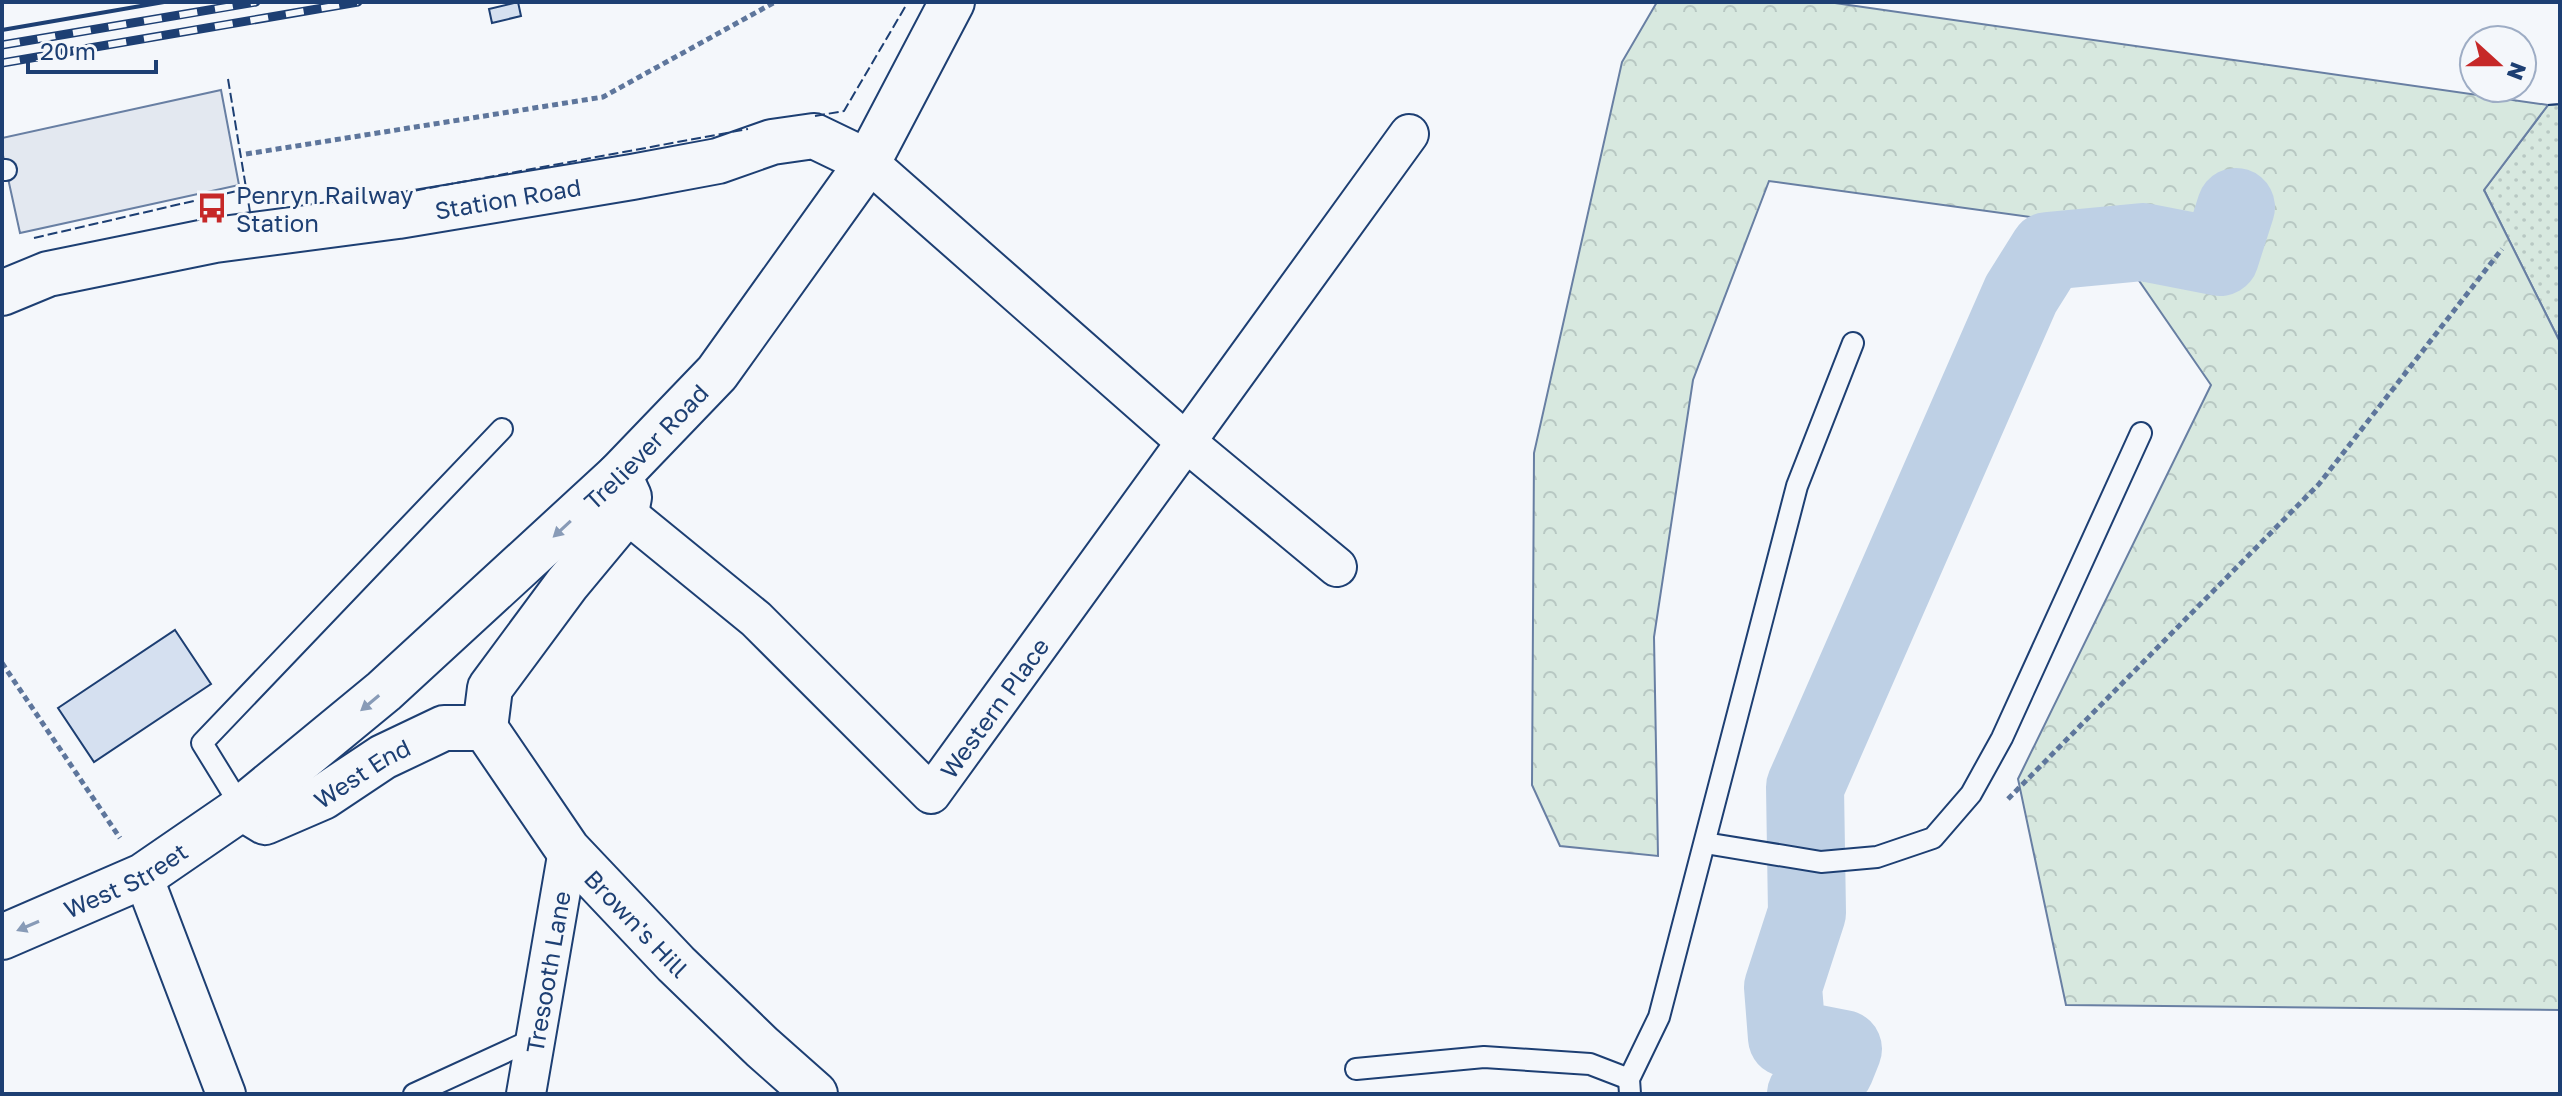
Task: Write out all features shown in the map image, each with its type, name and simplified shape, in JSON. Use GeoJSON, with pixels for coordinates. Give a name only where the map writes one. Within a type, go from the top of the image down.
{"type":"FeatureCollection","features":[{"type":"Feature","properties":{"kind":"street","name":"Treliever Road"},"geometry":{"type":"LineString","coordinates":[[242,808],[622,494],[717,373],[868,162],[952,2]]}},
{"type":"Feature","properties":{"kind":"street","name":"Western Place"},"geometry":{"type":"LineString","coordinates":[[622,494],[756,619],[931,794],[1409,134]]}},
{"type":"Feature","properties":{"kind":"street","name":"Station Road"},"geometry":{"type":"LineString","coordinates":[[2,292],[48,274],[215,240],[398,216],[647,174],[718,161],[772,142],[814,136],[868,162]]}},
{"type":"Feature","properties":{"kind":"street"},"geometry":{"type":"LineString","coordinates":[[868,162],[1186,442],[1337,567]]}},
{"type":"Feature","properties":{"kind":"street"},"geometry":{"type":"LineString","coordinates":[[485,728],[490,688],[567,584],[622,494]]}},
{"type":"Feature","properties":{"kind":"street","name":"West End"},"geometry":{"type":"LineString","coordinates":[[242,808],[265,822],[323,797],[383,757],[444,728],[485,728]]}},
{"type":"Feature","properties":{"kind":"street","name":"Brown's Hill"},"geometry":{"type":"LineString","coordinates":[[485,728],[568,850],[676,964],[815,1094]]}},
{"type":"Feature","properties":{"kind":"street","name":"West Street"},"geometry":{"type":"LineString","coordinates":[[2,937],[134,861],[242,808]]}},
{"type":"Feature","properties":{"kind":"street","name":"Tresooth Lane"},"geometry":{"type":"LineString","coordinates":[[526,1094],[568,850]]}},
{"type":"Feature","properties":{"kind":"street"},"geometry":{"type":"LineString","coordinates":[[134,861],[226,1094]]}},
{"type":"Feature","properties":{"kind":"lane"},"geometry":{"type":"LineString","coordinates":[[1356,1069],[1484,1057],[1590,1064],[1630,1086],[1659,1017],[1797,486],[1853,343]]}},
{"type":"Feature","properties":{"kind":"lane"},"geometry":{"type":"LineString","coordinates":[[242,808],[202,743],[502,429]]}},
{"type":"Feature","properties":{"kind":"lane"},"geometry":{"type":"LineString","coordinates":[[1705,843],[1821,862],[1877,857],[1933,838],[1971,794],[2002,738],[2141,433]]}},
{"type":"Feature","properties":{"kind":"lane"},"geometry":{"type":"LineString","coordinates":[[414,1094],[536,1038]]}},
{"type":"Feature","properties":{"kind":"path"},"geometry":{"type":"LineString","coordinates":[[246,154],[603,97],[775,2]]}},
{"type":"Feature","properties":{"kind":"path"},"geometry":{"type":"LineString","coordinates":[[2003,805],[2319,484],[2502,249]]}},
{"type":"Feature","properties":{"kind":"path"},"geometry":{"type":"LineString","coordinates":[[2,663],[134,861]]}},
{"type":"Feature","properties":{"kind":"green space"},"geometry":{"type":"Polygon","coordinates":[[[1657,2],[1828,2],[2458,92],[2458,104],[2548,105],[2484,190],[2560,342],[2560,1010],[2066,1005],[2018,779],[2211,385],[2102,227],[1769,181],[1693,380],[1654,637],[1658,856],[1560,846],[1532,785],[1534,453],[1622,62],[1657,2]]]}},
{"type":"Feature","properties":{"kind":"green space"},"geometry":{"type":"Polygon","coordinates":[[[2560,104],[2560,342],[2484,190],[2548,105],[2560,104]]]}},
{"type":"Feature","properties":{"kind":"shaded area"},"geometry":{"type":"Polygon","coordinates":[[[221,90],[239,185],[20,233],[2,151],[2,138],[221,90]]]}},
{"type":"Feature","properties":{"kind":"building"},"geometry":{"type":"Polygon","coordinates":[[[518,2],[521,16],[492,23],[489,9],[518,2]]]}},
{"type":"Feature","properties":{"kind":"building"},"geometry":{"type":"Polygon","coordinates":[[[175,630],[211,684],[94,762],[58,708],[175,630]]]}},
{"type":"Feature","properties":{"kind":"waterway"},"geometry":{"type":"LineString","coordinates":[[1806,1094],[1835,1069],[1843,1049],[1787,1038],[1783,987],[1807,913],[1805,787],[2021,294],[2048,251],[2143,242],[2220,257],[2236,207]]}},
{"type":"Feature","properties":{"kind":"railway"},"geometry":{"type":"LineString","coordinates":[[2,45],[256,2]]}},
{"type":"Feature","properties":{"kind":"railway"},"geometry":{"type":"LineString","coordinates":[[2,63],[358,2]]}},
{"type":"Feature","properties":{"kind":"fence"},"geometry":{"type":"LineString","coordinates":[[815,116],[844,111],[908,2]]}},
{"type":"Feature","properties":{"kind":"fence"},"geometry":{"type":"LineString","coordinates":[[228,79],[251,218]]}},
{"type":"Feature","properties":{"kind":"fence"},"geometry":{"type":"LineString","coordinates":[[2548,105],[2560,104]]}},
{"type":"Feature","properties":{"kind":"fence"},"geometry":{"type":"LineString","coordinates":[[402,193],[748,129]]}},
{"type":"Feature","properties":{"kind":"fence"},"geometry":{"type":"LineString","coordinates":[[34,238],[245,189]]}},
{"type":"Feature","properties":{"kind":"wall"},"geometry":{"type":"LineString","coordinates":[[2,30],[164,2]]}},
{"type":"Feature","properties":{"kind":"place","name":"Penryn Railway Station"},"geometry":{"type":"Point","coordinates":[212,208]}}]}
